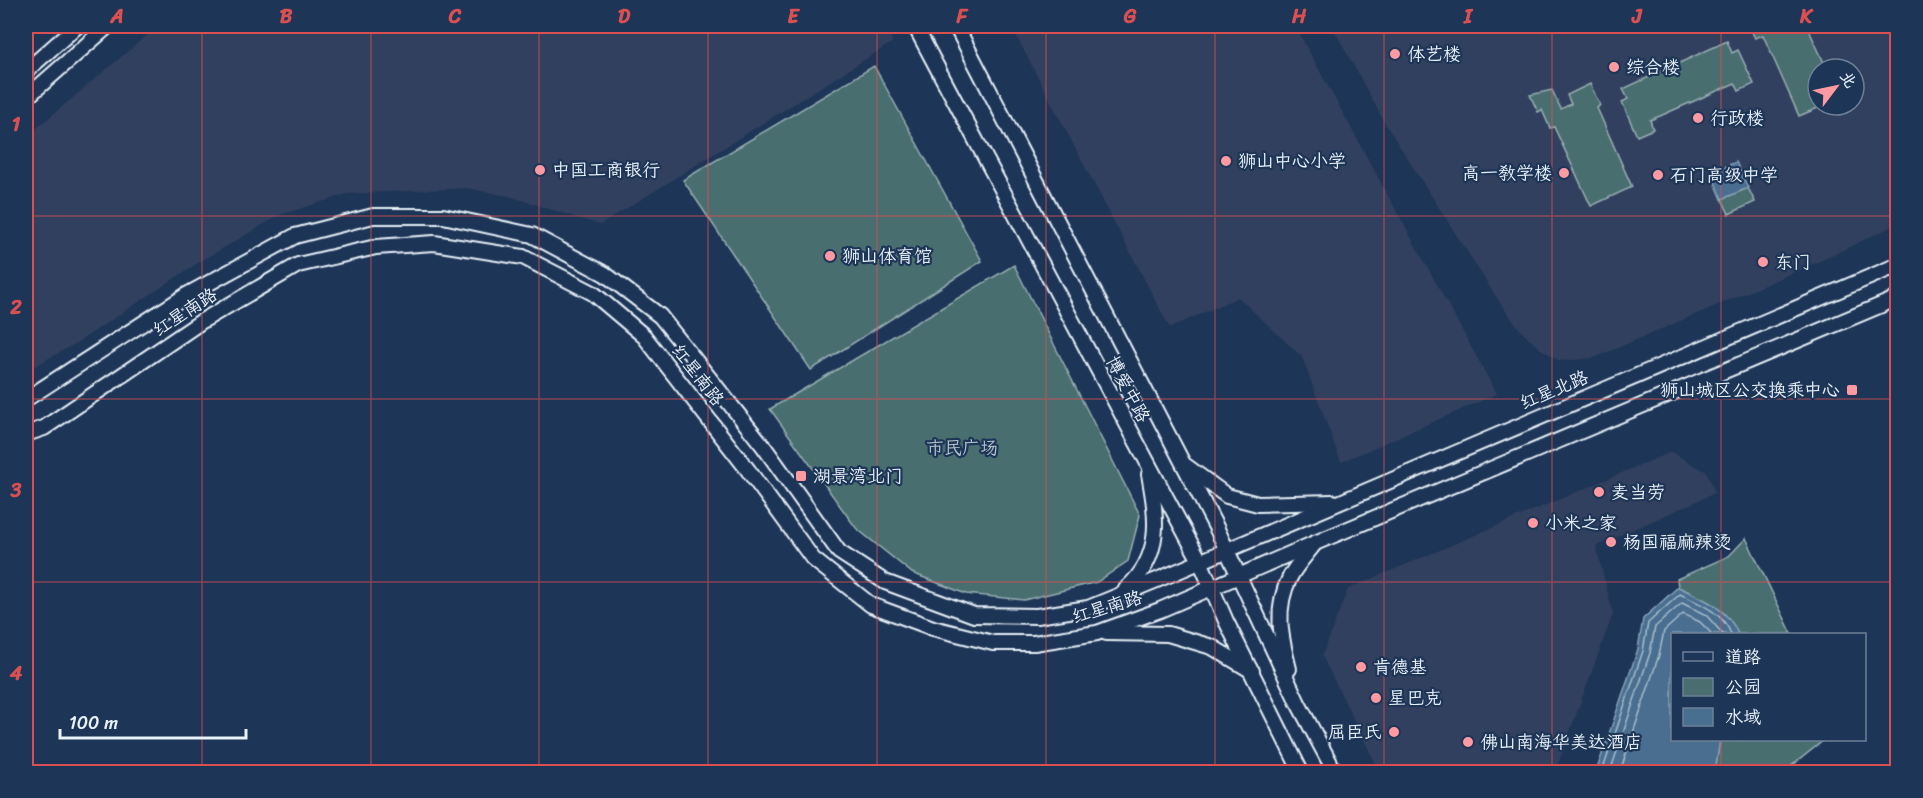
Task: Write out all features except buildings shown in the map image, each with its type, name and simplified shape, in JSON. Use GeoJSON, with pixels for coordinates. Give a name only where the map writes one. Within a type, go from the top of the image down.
{"type":"FeatureCollection","features":[{"type":"Feature","properties":{"kind":"main road"},"geometry":{"type":"LineString","coordinates":[[26,71],[77,26]]}},
{"type":"Feature","properties":{"kind":"main road"},"geometry":{"type":"LineString","coordinates":[[26,98],[108,26]]}},
{"type":"Feature","properties":{"kind":"main road","name":"博爱中路"},"geometry":{"type":"LineString","coordinates":[[915,26],[1200,561],[1226,621],[1301,772]]}},
{"type":"Feature","properties":{"kind":"main road","name":"博爱中路"},"geometry":{"type":"LineString","coordinates":[[956,26],[1216,527],[1298,703],[1335,772]]}},
{"type":"Feature","properties":{"kind":"main road","name":"红星南路"},"geometry":{"type":"LineString","coordinates":[[26,399],[185,296],[295,236],[373,216],[443,216],[532,235],[605,274],[660,316],[764,447],[839,552],[885,582],[974,615],[1037,616],[1088,608],[1226,551]]}},
{"type":"Feature","properties":{"kind":"main road","name":"红星南路"},"geometry":{"type":"LineString","coordinates":[[26,434],[44,428],[202,321],[298,265],[376,247],[434,243],[523,257],[593,293],[644,336],[748,470],[813,559],[871,605],[933,628],[993,643],[1034,643],[1097,633],[1160,610],[1315,543]]}},
{"type":"Feature","properties":{"kind":"main road","name":"红星北路"},"geometry":{"type":"LineString","coordinates":[[1226,551],[1898,265]]}},
{"type":"Feature","properties":{"kind":"main road"},"geometry":{"type":"LineString","coordinates":[[1298,703],[1280,636],[1280,609],[1290,578],[1315,543],[1898,298]]}},
{"type":"Feature","properties":{"kind":"main road"},"geometry":{"type":"LineString","coordinates":[[1119,596],[1140,577],[1155,543],[1155,509],[1146,460]]}},
{"type":"Feature","properties":{"kind":"main road"},"geometry":{"type":"LineString","coordinates":[[1184,465],[1227,496],[1258,504],[1341,502]]}},
{"type":"Feature","properties":{"kind":"main road"},"geometry":{"type":"LineString","coordinates":[[1097,633],[1168,634],[1212,648],[1252,671]]}},
{"type":"Feature","properties":{"kind":"shaded area"},"geometry":{"type":"Polygon","coordinates":[[[158,26],[883,26],[893,42],[600,225],[509,196],[466,188],[347,194],[280,215],[201,261],[78,342],[26,371],[26,137],[158,26]]]}},
{"type":"Feature","properties":{"kind":"shaded area","name":"狮山中心小学"},"geometry":{"type":"Polygon","coordinates":[[[1011,26],[1295,26],[1497,394],[1341,462],[1302,357],[1238,297],[1170,328],[1011,26]]]}},
{"type":"Feature","properties":{"kind":"shaded area","name":"石门高级中学"},"geometry":{"type":"Polygon","coordinates":[[[1332,26],[1897,26],[1897,224],[1820,261],[1594,358],[1560,361],[1541,349],[1523,333],[1502,306],[1386,125],[1332,26]]]}},
{"type":"Feature","properties":{"kind":"shaded area"},"geometry":{"type":"Polygon","coordinates":[[[1671,452],[1707,472],[1715,493],[1596,546],[1613,614],[1555,772],[1380,772],[1322,656],[1348,589],[1671,452]]]}},
{"type":"Feature","properties":{"kind":"green space"},"geometry":{"type":"Polygon","coordinates":[[[1749,26],[1807,26],[1821,57],[1806,57],[1806,113],[1799,116],[1763,35],[1755,38],[1749,26]]]}},
{"type":"Feature","properties":{"kind":"green space"},"geometry":{"type":"Polygon","coordinates":[[[1727,41],[1732,53],[1738,50],[1754,84],[1739,91],[1735,83],[1650,120],[1653,129],[1637,136],[1622,102],[1628,99],[1623,89],[1727,41]]]}},
{"type":"Feature","properties":{"kind":"green space"},"geometry":{"type":"Polygon","coordinates":[[[874,66],[982,261],[811,370],[683,180],[874,66]]]}},
{"type":"Feature","properties":{"kind":"green space"},"geometry":{"type":"Polygon","coordinates":[[[1590,84],[1600,105],[1597,108],[1632,187],[1591,206],[1554,127],[1550,128],[1542,110],[1538,112],[1530,95],[1552,90],[1561,109],[1571,104],[1567,95],[1590,84]]]}},
{"type":"Feature","properties":{"kind":"green space"},"geometry":{"type":"Polygon","coordinates":[[[1748,188],[1755,202],[1729,214],[1722,199],[1748,188]]]}},
{"type":"Feature","properties":{"kind":"green space","name":"市民广场"},"geometry":{"type":"Polygon","coordinates":[[[1014,265],[1140,515],[1128,561],[1097,582],[1024,600],[966,594],[912,573],[856,528],[770,409],[1014,265]]]}},
{"type":"Feature","properties":{"kind":"green space"},"geometry":{"type":"Polygon","coordinates":[[[1746,538],[1792,633],[1738,633],[1728,617],[1721,611],[1705,600],[1678,587],[1677,579],[1729,556],[1746,538]]]}},
{"type":"Feature","properties":{"kind":"green space"},"geometry":{"type":"Polygon","coordinates":[[[1720,741],[1823,741],[1784,772],[1715,772],[1720,741]]]}},
{"type":"Feature","properties":{"kind":"water"},"geometry":{"type":"Polygon","coordinates":[[[1736,162],[1748,188],[1722,199],[1711,173],[1736,162]]]}},
{"type":"Feature","properties":{"kind":"water"},"geometry":{"type":"Polygon","coordinates":[[[1678,587],[1713,605],[1734,625],[1738,633],[1671,633],[1671,741],[1720,741],[1715,772],[1596,772],[1638,649],[1643,619],[1678,587]]]}},
{"type":"Feature","properties":{"kind":"place","name":"体艺楼"},"geometry":{"type":"Point","coordinates":[1395,54]}},
{"type":"Feature","properties":{"kind":"place","name":"综合楼"},"geometry":{"type":"Point","coordinates":[1614,67]}},
{"type":"Feature","properties":{"kind":"place","name":"行政楼"},"geometry":{"type":"Point","coordinates":[1698,118]}},
{"type":"Feature","properties":{"kind":"place","name":"狮山中心小学"},"geometry":{"type":"Point","coordinates":[1226,161]}},
{"type":"Feature","properties":{"kind":"place","name":"中国工商银行"},"geometry":{"type":"Point","coordinates":[540,170]}},
{"type":"Feature","properties":{"kind":"place","name":"高一教学楼"},"geometry":{"type":"Point","coordinates":[1564,173]}},
{"type":"Feature","properties":{"kind":"place","name":"石门高级中学"},"geometry":{"type":"Point","coordinates":[1658,175]}},
{"type":"Feature","properties":{"kind":"place","name":"狮山体育馆"},"geometry":{"type":"Point","coordinates":[830,256]}},
{"type":"Feature","properties":{"kind":"place","name":"东门"},"geometry":{"type":"Point","coordinates":[1763,262]}},
{"type":"Feature","properties":{"kind":"place","name":"狮山城区公交换乘中心"},"geometry":{"type":"Point","coordinates":[1852,390]}},
{"type":"Feature","properties":{"kind":"place","name":"湖景湾北门"},"geometry":{"type":"Point","coordinates":[801,476]}},
{"type":"Feature","properties":{"kind":"place","name":"麦当劳"},"geometry":{"type":"Point","coordinates":[1599,492]}},
{"type":"Feature","properties":{"kind":"place","name":"小米之家"},"geometry":{"type":"Point","coordinates":[1533,523]}},
{"type":"Feature","properties":{"kind":"place","name":"杨国福麻辣烫"},"geometry":{"type":"Point","coordinates":[1611,542]}},
{"type":"Feature","properties":{"kind":"place","name":"肯德基"},"geometry":{"type":"Point","coordinates":[1361,667]}},
{"type":"Feature","properties":{"kind":"place","name":"星巴克"},"geometry":{"type":"Point","coordinates":[1376,698]}},
{"type":"Feature","properties":{"kind":"place","name":"屈臣氏"},"geometry":{"type":"Point","coordinates":[1394,732]}},
{"type":"Feature","properties":{"kind":"place","name":"佛山南海华美达酒店"},"geometry":{"type":"Point","coordinates":[1468,742]}}]}
